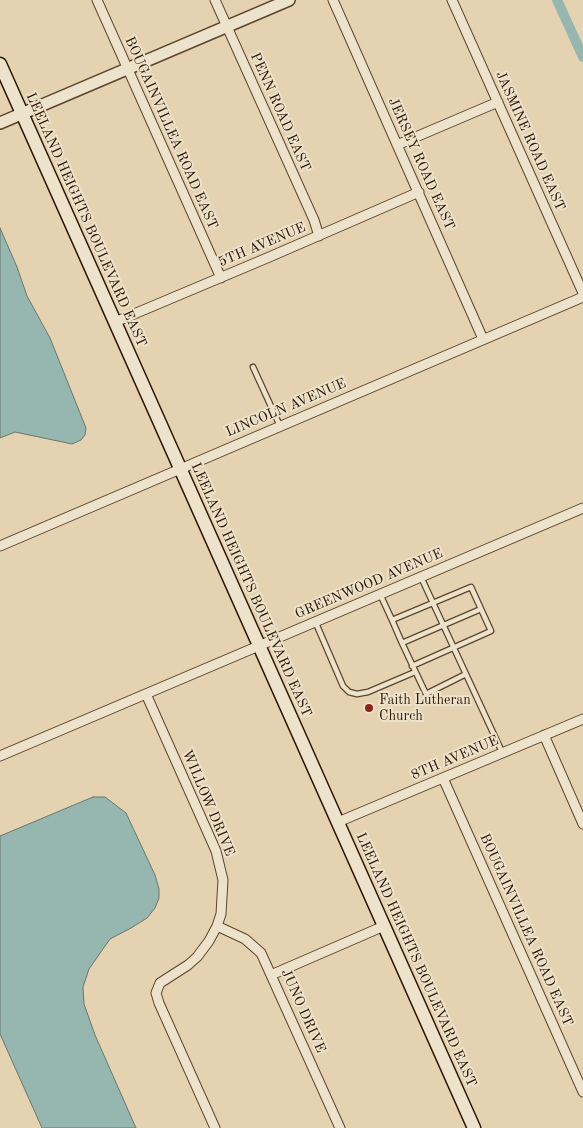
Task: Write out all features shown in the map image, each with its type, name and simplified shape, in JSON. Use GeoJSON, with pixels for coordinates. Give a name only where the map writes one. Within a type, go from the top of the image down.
{"type":"FeatureCollection","features":[{"type":"Feature","properties":{"kind":"main road","name":"LEELAND HEIGHTS BOULEVARD EAST"},"geometry":{"type":"LineString","coordinates":[[0,64],[474,1128]]}},
{"type":"Feature","properties":{"kind":"street","name":"BOUGAINVILLEA ROAD EAST"},"geometry":{"type":"LineString","coordinates":[[97,0],[220,278]]}},
{"type":"Feature","properties":{"kind":"street","name":"PENN ROAD EAST"},"geometry":{"type":"LineString","coordinates":[[215,0],[314,220],[319,236]]}},
{"type":"Feature","properties":{"kind":"street"},"geometry":{"type":"LineString","coordinates":[[0,123],[289,0]]}},
{"type":"Feature","properties":{"kind":"street","name":"JERSEY ROAD EAST"},"geometry":{"type":"LineString","coordinates":[[333,0],[483,339]]}},
{"type":"Feature","properties":{"kind":"street","name":"JASMINE ROAD EAST"},"geometry":{"type":"LineString","coordinates":[[452,0],[583,293]]}},
{"type":"Feature","properties":{"kind":"street"},"geometry":{"type":"LineString","coordinates":[[398,145],[498,102]]}},
{"type":"Feature","properties":{"kind":"street","name":"5TH AVENUE"},"geometry":{"type":"LineString","coordinates":[[115,322],[419,192]]}},
{"type":"Feature","properties":{"kind":"street","name":"LINCOLN AVENUE"},"geometry":{"type":"LineString","coordinates":[[0,546],[583,297]]}},
{"type":"Feature","properties":{"kind":"street","name":"GREENWOOD AVENUE"},"geometry":{"type":"LineString","coordinates":[[0,756],[583,508]]}},
{"type":"Feature","properties":{"kind":"street","name":"WILLOW DRIVE"},"geometry":{"type":"LineString","coordinates":[[146,694],[220,861],[223,896],[217,926],[197,957],[160,983],[156,994],[215,1128]]}},
{"type":"Feature","properties":{"kind":"street","name":"8TH AVENUE"},"geometry":{"type":"LineString","coordinates":[[338,822],[583,719]]}},
{"type":"Feature","properties":{"kind":"street"},"geometry":{"type":"LineString","coordinates":[[544,736],[583,824]]}},
{"type":"Feature","properties":{"kind":"street","name":"BOUGAINVILLEA ROAD EAST"},"geometry":{"type":"LineString","coordinates":[[443,778],[583,1092]]}},
{"type":"Feature","properties":{"kind":"street","name":"JUNO DRIVE"},"geometry":{"type":"LineString","coordinates":[[217,926],[237,934],[254,945],[260,953],[340,1128]]}},
{"type":"Feature","properties":{"kind":"street"},"geometry":{"type":"LineString","coordinates":[[271,975],[384,926]]}},
{"type":"Feature","properties":{"kind":"lane"},"geometry":{"type":"LineString","coordinates":[[253,367],[280,426]]}},
{"type":"Feature","properties":{"kind":"lane"},"geometry":{"type":"LineString","coordinates":[[421,577],[503,753]]}},
{"type":"Feature","properties":{"kind":"lane"},"geometry":{"type":"LineString","coordinates":[[392,620],[471,586],[491,631],[412,666]]}},
{"type":"Feature","properties":{"kind":"lane"},"geometry":{"type":"LineString","coordinates":[[380,594],[426,694],[466,674]]}},
{"type":"Feature","properties":{"kind":"lane"},"geometry":{"type":"LineString","coordinates":[[402,643],[481,609]]}},
{"type":"Feature","properties":{"kind":"lane"},"geometry":{"type":"LineString","coordinates":[[315,621],[343,686],[349,692],[358,694],[368,692],[415,672]]}},
{"type":"Feature","properties":{"kind":"water"},"geometry":{"type":"Polygon","coordinates":[[[0,228],[27,296],[50,338],[86,428],[85,435],[81,440],[72,444],[15,432],[0,438],[0,228]]]}},
{"type":"Feature","properties":{"kind":"water"},"geometry":{"type":"Polygon","coordinates":[[[93,797],[105,797],[126,813],[155,875],[159,889],[159,898],[155,908],[147,918],[110,939],[89,969],[83,987],[84,1004],[95,1035],[136,1128],[42,1128],[0,1034],[0,836],[93,797]]]}},
{"type":"Feature","properties":{"kind":"waterway"},"geometry":{"type":"LineString","coordinates":[[557,0],[583,57]]}},
{"type":"Feature","properties":{"kind":"place","name":"Faith Lutheran Church"},"geometry":{"type":"Point","coordinates":[369,708]}}]}
